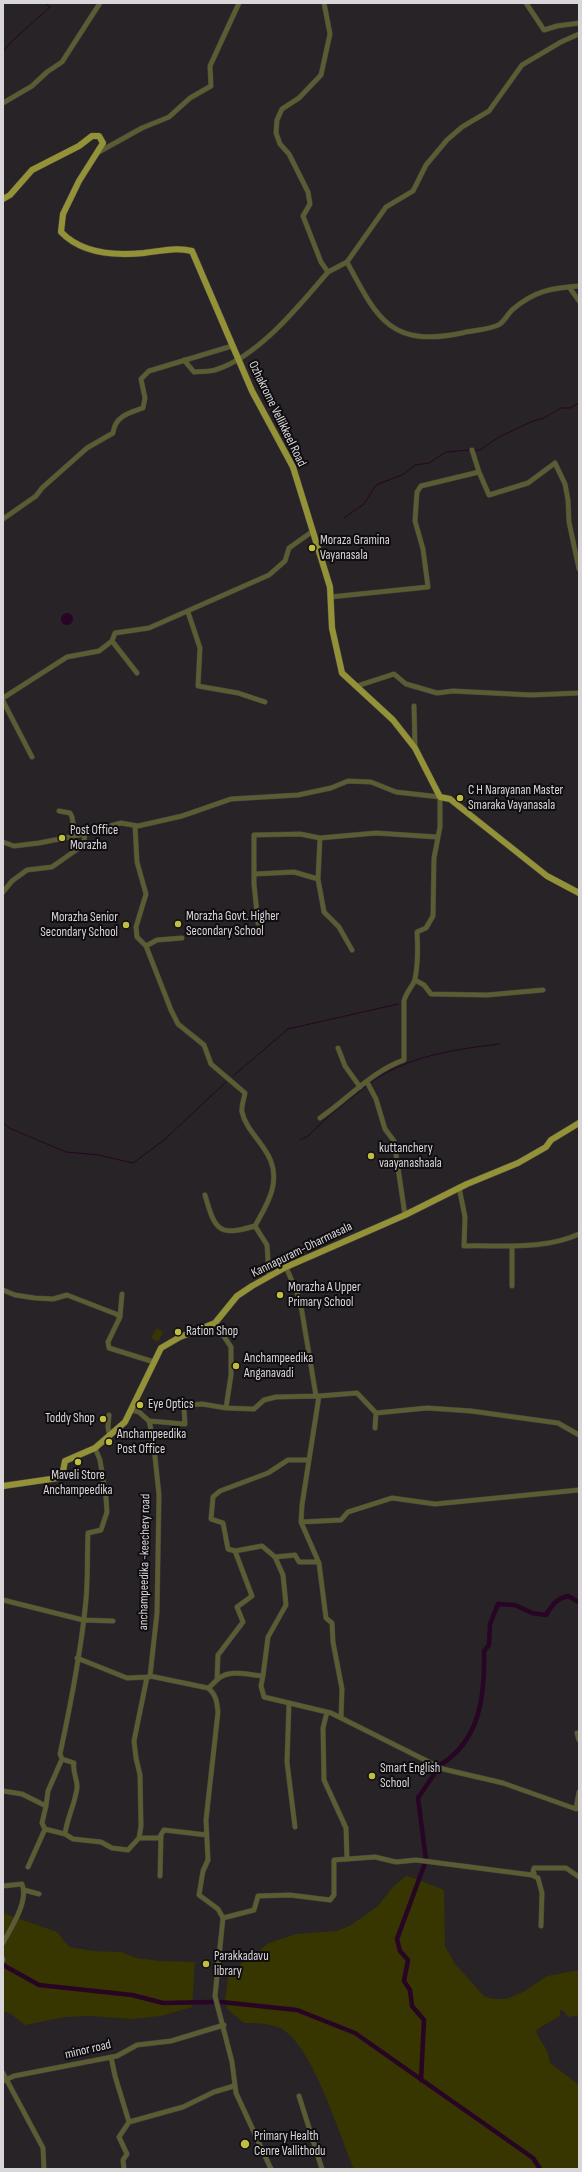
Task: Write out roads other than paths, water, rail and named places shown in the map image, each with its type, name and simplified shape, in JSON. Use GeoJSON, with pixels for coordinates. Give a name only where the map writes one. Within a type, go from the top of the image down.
{"type":"FeatureCollection","features":[{"type":"Feature","properties":{"kind":"main road","name":"Ozhakrome Vellikkeel Road"},"geometry":{"type":"LineString","coordinates":[[3,199],[10,195],[32,170],[79,146],[92,136],[99,136],[103,143],[79,181],[62,214],[61,232],[82,248],[103,253],[142,253],[181,248],[192,251],[252,391],[293,467],[330,587],[332,628],[342,673],[392,720],[415,748],[440,797]]}},
{"type":"Feature","properties":{"kind":"main road"},"geometry":{"type":"LineString","coordinates":[[440,797],[450,799],[547,876],[579,893]]}},
{"type":"Feature","properties":{"kind":"main road","name":"Kannapuram-Dharmasala"},"geometry":{"type":"LineString","coordinates":[[3,1486],[58,1478],[63,1471],[65,1461],[95,1448],[109,1434],[125,1422],[161,1348],[180,1337],[215,1323],[237,1296],[286,1267],[405,1215],[459,1187],[518,1163],[579,1123]]}},
{"type":"Feature","properties":{"kind":"street"},"geometry":{"type":"LineString","coordinates":[[3,103],[32,86],[47,72],[62,62],[100,3]]}},
{"type":"Feature","properties":{"kind":"street"},"geometry":{"type":"LineString","coordinates":[[97,153],[142,128],[169,117],[190,98],[211,86],[210,66],[239,3]]}},
{"type":"Feature","properties":{"kind":"street"},"geometry":{"type":"LineString","coordinates":[[324,3],[330,34],[321,75],[299,98],[282,109],[276,120],[276,133],[280,144],[289,154],[308,192],[310,204],[303,216],[321,262],[328,272]]}},
{"type":"Feature","properties":{"kind":"street"},"geometry":{"type":"LineString","coordinates":[[526,3],[544,30],[560,25],[570,25],[579,22]]}},
{"type":"Feature","properties":{"kind":"street"},"geometry":{"type":"LineString","coordinates":[[184,360],[194,372],[215,370],[238,359],[282,325],[328,272],[347,262],[386,207],[413,191],[426,165],[447,140],[462,127],[489,111],[522,65],[561,42],[579,34]]}},
{"type":"Feature","properties":{"kind":"street"},"geometry":{"type":"LineString","coordinates":[[347,262],[362,290],[380,316],[400,333],[414,336],[457,334],[500,324],[511,311],[541,291],[579,286]]}},
{"type":"Feature","properties":{"kind":"street"},"geometry":{"type":"LineString","coordinates":[[569,287],[579,301]]}},
{"type":"Feature","properties":{"kind":"street"},"geometry":{"type":"LineString","coordinates":[[3,519],[36,496],[42,488],[87,448],[113,433],[114,425],[120,418],[143,408],[145,398],[141,379],[149,371],[161,369],[184,360],[232,346]]}},
{"type":"Feature","properties":{"kind":"street"},"geometry":{"type":"LineString","coordinates":[[472,450],[479,472],[489,494],[528,483],[555,463],[565,484],[568,500],[569,522],[579,569]]}},
{"type":"Feature","properties":{"kind":"street"},"geometry":{"type":"LineString","coordinates":[[330,597],[428,587],[423,549],[415,521],[417,492],[421,486],[479,472]]}},
{"type":"Feature","properties":{"kind":"street"},"geometry":{"type":"LineString","coordinates":[[32,757],[3,700],[67,657],[99,651],[112,641],[114,633],[149,628],[269,575],[285,561],[289,548],[313,531]]}},
{"type":"Feature","properties":{"kind":"street"},"geometry":{"type":"LineString","coordinates":[[188,612],[200,648],[198,686],[238,693],[265,702]]}},
{"type":"Feature","properties":{"kind":"street"},"geometry":{"type":"LineString","coordinates":[[112,641],[137,673]]}},
{"type":"Feature","properties":{"kind":"street"},"geometry":{"type":"LineString","coordinates":[[357,686],[394,674],[406,684],[437,693],[453,691],[531,695],[579,694]]}},
{"type":"Feature","properties":{"kind":"street"},"geometry":{"type":"LineString","coordinates":[[414,706],[415,748]]}},
{"type":"Feature","properties":{"kind":"street"},"geometry":{"type":"LineString","coordinates":[[3,842],[14,846],[75,836],[121,823],[135,826],[182,816],[231,799],[298,795],[331,788],[348,781],[371,782],[396,792],[440,797],[440,826],[434,858],[433,916],[426,928],[417,932],[418,952],[415,980],[406,992],[404,1001],[404,1060],[396,1062],[368,1084],[360,1087],[320,1118]]}},
{"type":"Feature","properties":{"kind":"street"},"geometry":{"type":"LineString","coordinates":[[59,811],[70,813],[75,836]]}},
{"type":"Feature","properties":{"kind":"street"},"geometry":{"type":"LineString","coordinates":[[135,826],[137,862],[146,894],[136,927],[137,937],[146,946],[170,1010],[178,1024],[204,1045],[211,1064],[245,1093],[242,1110],[245,1122],[270,1158],[273,1180],[272,1190],[255,1226],[236,1232],[217,1226],[212,1220],[205,1195]]}},
{"type":"Feature","properties":{"kind":"street"},"geometry":{"type":"LineString","coordinates":[[3,892],[12,881],[27,870],[52,867],[79,848],[84,841],[85,833]]}},
{"type":"Feature","properties":{"kind":"street"},"geometry":{"type":"LineString","coordinates":[[258,923],[254,884],[254,835],[300,834],[320,838],[376,833],[437,837]]}},
{"type":"Feature","properties":{"kind":"street"},"geometry":{"type":"LineString","coordinates":[[320,838],[318,879],[324,912],[339,927],[352,950]]}},
{"type":"Feature","properties":{"kind":"street"},"geometry":{"type":"LineString","coordinates":[[255,874],[294,872],[318,879]]}},
{"type":"Feature","properties":{"kind":"street"},"geometry":{"type":"LineString","coordinates":[[146,946],[156,940],[182,938]]}},
{"type":"Feature","properties":{"kind":"street"},"geometry":{"type":"LineString","coordinates":[[415,980],[424,985],[431,994],[487,995],[543,990]]}},
{"type":"Feature","properties":{"kind":"street"},"geometry":{"type":"LineString","coordinates":[[338,1048],[346,1066],[360,1087]]}},
{"type":"Feature","properties":{"kind":"street"},"geometry":{"type":"LineString","coordinates":[[368,1084],[376,1099],[385,1129],[394,1141],[405,1215]]}},
{"type":"Feature","properties":{"kind":"street"},"geometry":{"type":"LineString","coordinates":[[459,1187],[465,1216],[464,1246],[512,1246],[564,1241],[579,1234]]}},
{"type":"Feature","properties":{"kind":"street"},"geometry":{"type":"LineString","coordinates":[[255,1226],[267,1245],[269,1276]]}},
{"type":"Feature","properties":{"kind":"street"},"geometry":{"type":"LineString","coordinates":[[512,1246],[512,1286]]}},
{"type":"Feature","properties":{"kind":"street"},"geometry":{"type":"LineString","coordinates":[[286,1267],[300,1300],[317,1396],[301,1522],[318,1562],[326,1618],[332,1623],[333,1642],[342,1689],[341,1718]]}},
{"type":"Feature","properties":{"kind":"street"},"geometry":{"type":"LineString","coordinates":[[3,1290],[15,1295],[35,1298],[54,1299],[67,1295],[116,1314],[120,1317]]}},
{"type":"Feature","properties":{"kind":"street"},"geometry":{"type":"LineString","coordinates":[[122,1294],[120,1317],[108,1342],[109,1348],[154,1362]]}},
{"type":"Feature","properties":{"kind":"street"},"geometry":{"type":"LineString","coordinates":[[215,1323],[231,1347],[231,1375],[226,1408]]}},
{"type":"Feature","properties":{"kind":"street"},"geometry":{"type":"LineString","coordinates":[[132,1410],[150,1421],[185,1424],[184,1408],[188,1404],[202,1404],[250,1410],[254,1409],[264,1400],[276,1397],[358,1393],[376,1413],[375,1428]]}},
{"type":"Feature","properties":{"kind":"street"},"geometry":{"type":"LineString","coordinates":[[376,1413],[427,1408],[471,1411],[558,1423],[579,1435]]}},
{"type":"Feature","properties":{"kind":"street"},"geometry":{"type":"LineString","coordinates":[[109,1414],[109,1434]]}},
{"type":"Feature","properties":{"kind":"street","name":"anchampeedika -keechery road"},"geometry":{"type":"LineString","coordinates":[[139,1838],[141,1826],[140,1775],[134,1741],[149,1677],[157,1613],[159,1496],[150,1421]]}},
{"type":"Feature","properties":{"kind":"street"},"geometry":{"type":"LineString","coordinates":[[28,1867],[45,1830],[42,1823],[48,1791],[62,1759],[60,1754],[69,1706],[74,1692],[84,1620],[87,1587],[88,1533],[101,1530],[107,1512],[100,1460],[95,1448]]}},
{"type":"Feature","properties":{"kind":"street"},"geometry":{"type":"LineString","coordinates":[[309,1460],[288,1460],[268,1473],[216,1493],[213,1497],[211,1520],[223,1523],[228,1549],[234,1551],[262,1546],[275,1557],[284,1575],[286,1605],[268,1637],[261,1686],[264,1697],[327,1712],[443,1769],[503,1783],[577,1809],[579,1792]]}},
{"type":"Feature","properties":{"kind":"street"},"geometry":{"type":"LineString","coordinates":[[301,1522],[341,1520],[348,1512],[392,1498],[435,1504],[579,1490]]}},
{"type":"Feature","properties":{"kind":"street"},"geometry":{"type":"LineString","coordinates":[[208,1688],[214,1685],[217,1679],[218,1655],[243,1622],[237,1607],[252,1596],[234,1551]]}},
{"type":"Feature","properties":{"kind":"street"},"geometry":{"type":"LineString","coordinates":[[275,1557],[295,1555],[299,1562],[318,1562]]}},
{"type":"Feature","properties":{"kind":"street"},"geometry":{"type":"LineString","coordinates":[[3,1600],[84,1620],[113,1621]]}},
{"type":"Feature","properties":{"kind":"street"},"geometry":{"type":"LineString","coordinates":[[78,1658],[112,1671],[118,1676],[127,1678],[149,1677],[208,1688],[215,1695],[218,1712],[206,1820],[208,1860],[202,1871],[198,1895],[218,1909],[223,1918],[216,1997],[232,2062],[234,2086],[271,2169]]}},
{"type":"Feature","properties":{"kind":"street"},"geometry":{"type":"LineString","coordinates":[[217,1679],[230,1673],[263,1676]]}},
{"type":"Feature","properties":{"kind":"street"},"geometry":{"type":"LineString","coordinates":[[289,1703],[288,1762],[295,1827]]}},
{"type":"Feature","properties":{"kind":"street"},"geometry":{"type":"LineString","coordinates":[[327,1712],[323,1728],[324,1780],[346,1828],[347,1859]]}},
{"type":"Feature","properties":{"kind":"street"},"geometry":{"type":"LineString","coordinates":[[577,1733],[579,1740]]}},
{"type":"Feature","properties":{"kind":"street"},"geometry":{"type":"LineString","coordinates":[[62,1759],[74,1763],[73,1768],[77,1786],[66,1821],[65,1834]]}},
{"type":"Feature","properties":{"kind":"street"},"geometry":{"type":"LineString","coordinates":[[3,1791],[22,1794],[46,1806]]}},
{"type":"Feature","properties":{"kind":"street"},"geometry":{"type":"LineString","coordinates":[[45,1830],[65,1834],[73,1839],[101,1842],[112,1848],[128,1850],[139,1838],[158,1838],[164,1830],[207,1835]]}},
{"type":"Feature","properties":{"kind":"street"},"geometry":{"type":"LineString","coordinates":[[160,1876],[161,1834]]}},
{"type":"Feature","properties":{"kind":"street"},"geometry":{"type":"LineString","coordinates":[[223,1918],[254,1910],[258,1896],[290,1895],[330,1900],[334,1895],[334,1860],[375,1858],[396,1862],[416,1860],[532,1875],[538,1878],[542,1893],[541,1926]]}},
{"type":"Feature","properties":{"kind":"street"},"geometry":{"type":"LineString","coordinates":[[532,1875],[534,1868],[566,1868],[579,1877]]}},
{"type":"Feature","properties":{"kind":"street"},"geometry":{"type":"LineString","coordinates":[[3,1886],[22,1884],[24,1890],[22,1901],[3,1943]]}},
{"type":"Feature","properties":{"kind":"street"},"geometry":{"type":"LineString","coordinates":[[24,1890],[39,1894]]}},
{"type":"Feature","properties":{"kind":"street","name":"minor road"},"geometry":{"type":"LineString","coordinates":[[5,2080],[14,2076],[111,2057],[137,2045],[171,2041],[224,2025]]}},
{"type":"Feature","properties":{"kind":"street"},"geometry":{"type":"LineString","coordinates":[[111,2057],[115,2076],[129,2122]]}},
{"type":"Feature","properties":{"kind":"street"},"geometry":{"type":"LineString","coordinates":[[3,2073],[5,2080],[43,2148],[44,2169]]}},
{"type":"Feature","properties":{"kind":"street"},"geometry":{"type":"LineString","coordinates":[[124,2169],[123,2160],[127,2154],[119,2137],[129,2122],[183,2107],[214,2092],[234,2086]]}},
{"type":"Feature","properties":{"kind":"street"},"geometry":{"type":"LineString","coordinates":[[299,2096],[322,2169]]}},
{"type":"Feature","properties":{"kind":"waterway"},"geometry":{"type":"LineString","coordinates":[[3,52],[11,42],[50,7],[45,3]]}},
{"type":"Feature","properties":{"kind":"waterway"},"geometry":{"type":"LineString","coordinates":[[474,450],[480,450],[499,437],[533,421],[544,418],[561,408],[570,408],[579,403]]}},
{"type":"Feature","properties":{"kind":"waterway"},"geometry":{"type":"LineString","coordinates":[[344,518],[364,504],[376,485],[404,474],[415,465],[429,463],[446,452],[470,450]]}},
{"type":"Feature","properties":{"kind":"waterway"},"geometry":{"type":"LineString","coordinates":[[233,1076],[288,1029],[398,1004]]}},
{"type":"Feature","properties":{"kind":"waterway"},"geometry":{"type":"LineString","coordinates":[[370,1083],[400,1066],[432,1055],[466,1048],[500,1044]]}},
{"type":"Feature","properties":{"kind":"waterway"},"geometry":{"type":"LineString","coordinates":[[3,1123],[9,1128],[66,1152],[98,1155],[133,1163],[164,1140],[226,1082]]}},
{"type":"Feature","properties":{"kind":"waterway"},"geometry":{"type":"LineString","coordinates":[[300,1140],[308,1136],[331,1114],[366,1086]]}},
{"type":"Feature","properties":{"kind":"waterway"},"geometry":{"type":"LineString","coordinates":[[440,1765],[454,1755],[464,1743],[478,1715],[483,1683],[484,1651],[489,1645],[490,1624],[498,1604],[515,1605],[532,1613],[546,1615],[550,1608],[564,1597],[568,1596],[579,1602]]}},
{"type":"Feature","properties":{"kind":"waterway"},"geometry":{"type":"LineString","coordinates":[[426,1860],[418,1798],[437,1770]]}},
{"type":"Feature","properties":{"kind":"waterway"},"geometry":{"type":"LineString","coordinates":[[421,2080],[424,2020],[412,2006],[410,1990],[404,1981],[408,1960],[400,1951],[397,1939],[425,1863]]}},
{"type":"Feature","properties":{"kind":"waterway"},"geometry":{"type":"LineString","coordinates":[[422,1871],[425,1865]]}},
{"type":"Feature","properties":{"kind":"waterway"},"geometry":{"type":"LineString","coordinates":[[3,1965],[39,1985],[132,1995],[163,2003],[213,2002]]}},
{"type":"Feature","properties":{"kind":"waterway"},"geometry":{"type":"LineString","coordinates":[[221,2002],[297,2010],[355,2033],[533,2158],[540,2169]]}},
{"type":"Feature","properties":{"kind":"place","name":"Moraza Gramina Vayanasala"},"geometry":{"type":"Point","coordinates":[312,548]}},
{"type":"Feature","properties":{"kind":"place","name":"C H Narayanan Master Smaraka Vayanasala"},"geometry":{"type":"Point","coordinates":[460,798]}},
{"type":"Feature","properties":{"kind":"place","name":"Post Office Morazha"},"geometry":{"type":"Point","coordinates":[62,838]}},
{"type":"Feature","properties":{"kind":"place","name":"Morazha Govt. Higher Secondary School"},"geometry":{"type":"Point","coordinates":[178,924]}},
{"type":"Feature","properties":{"kind":"place","name":"Morazha Senior Secondary School"},"geometry":{"type":"Point","coordinates":[126,925]}},
{"type":"Feature","properties":{"kind":"place","name":"kuttanchery vaayanashaala"},"geometry":{"type":"Point","coordinates":[371,1156]}},
{"type":"Feature","properties":{"kind":"place","name":"Morazha A Upper Primary School"},"geometry":{"type":"Point","coordinates":[280,1295]}},
{"type":"Feature","properties":{"kind":"place","name":"Ration Shop"},"geometry":{"type":"Point","coordinates":[178,1332]}},
{"type":"Feature","properties":{"kind":"place","name":"Anchampeedika Anganavadi"},"geometry":{"type":"Point","coordinates":[236,1366]}},
{"type":"Feature","properties":{"kind":"place","name":"Eye Optics"},"geometry":{"type":"Point","coordinates":[140,1405]}},
{"type":"Feature","properties":{"kind":"place","name":"Toddy Shop"},"geometry":{"type":"Point","coordinates":[103,1419]}},
{"type":"Feature","properties":{"kind":"place","name":"Anchampeedika Post Office"},"geometry":{"type":"Point","coordinates":[109,1442]}},
{"type":"Feature","properties":{"kind":"place","name":"Maveli Store Anchampeedika"},"geometry":{"type":"Point","coordinates":[78,1462]}},
{"type":"Feature","properties":{"kind":"place","name":"Smart English School"},"geometry":{"type":"Point","coordinates":[372,1776]}},
{"type":"Feature","properties":{"kind":"place","name":"Parakkadavu library"},"geometry":{"type":"Point","coordinates":[206,1964]}},
{"type":"Feature","properties":{"kind":"place","name":"Primary Health Cenre Vallithodu"},"geometry":{"type":"Point","coordinates":[245,2144]}}]}
